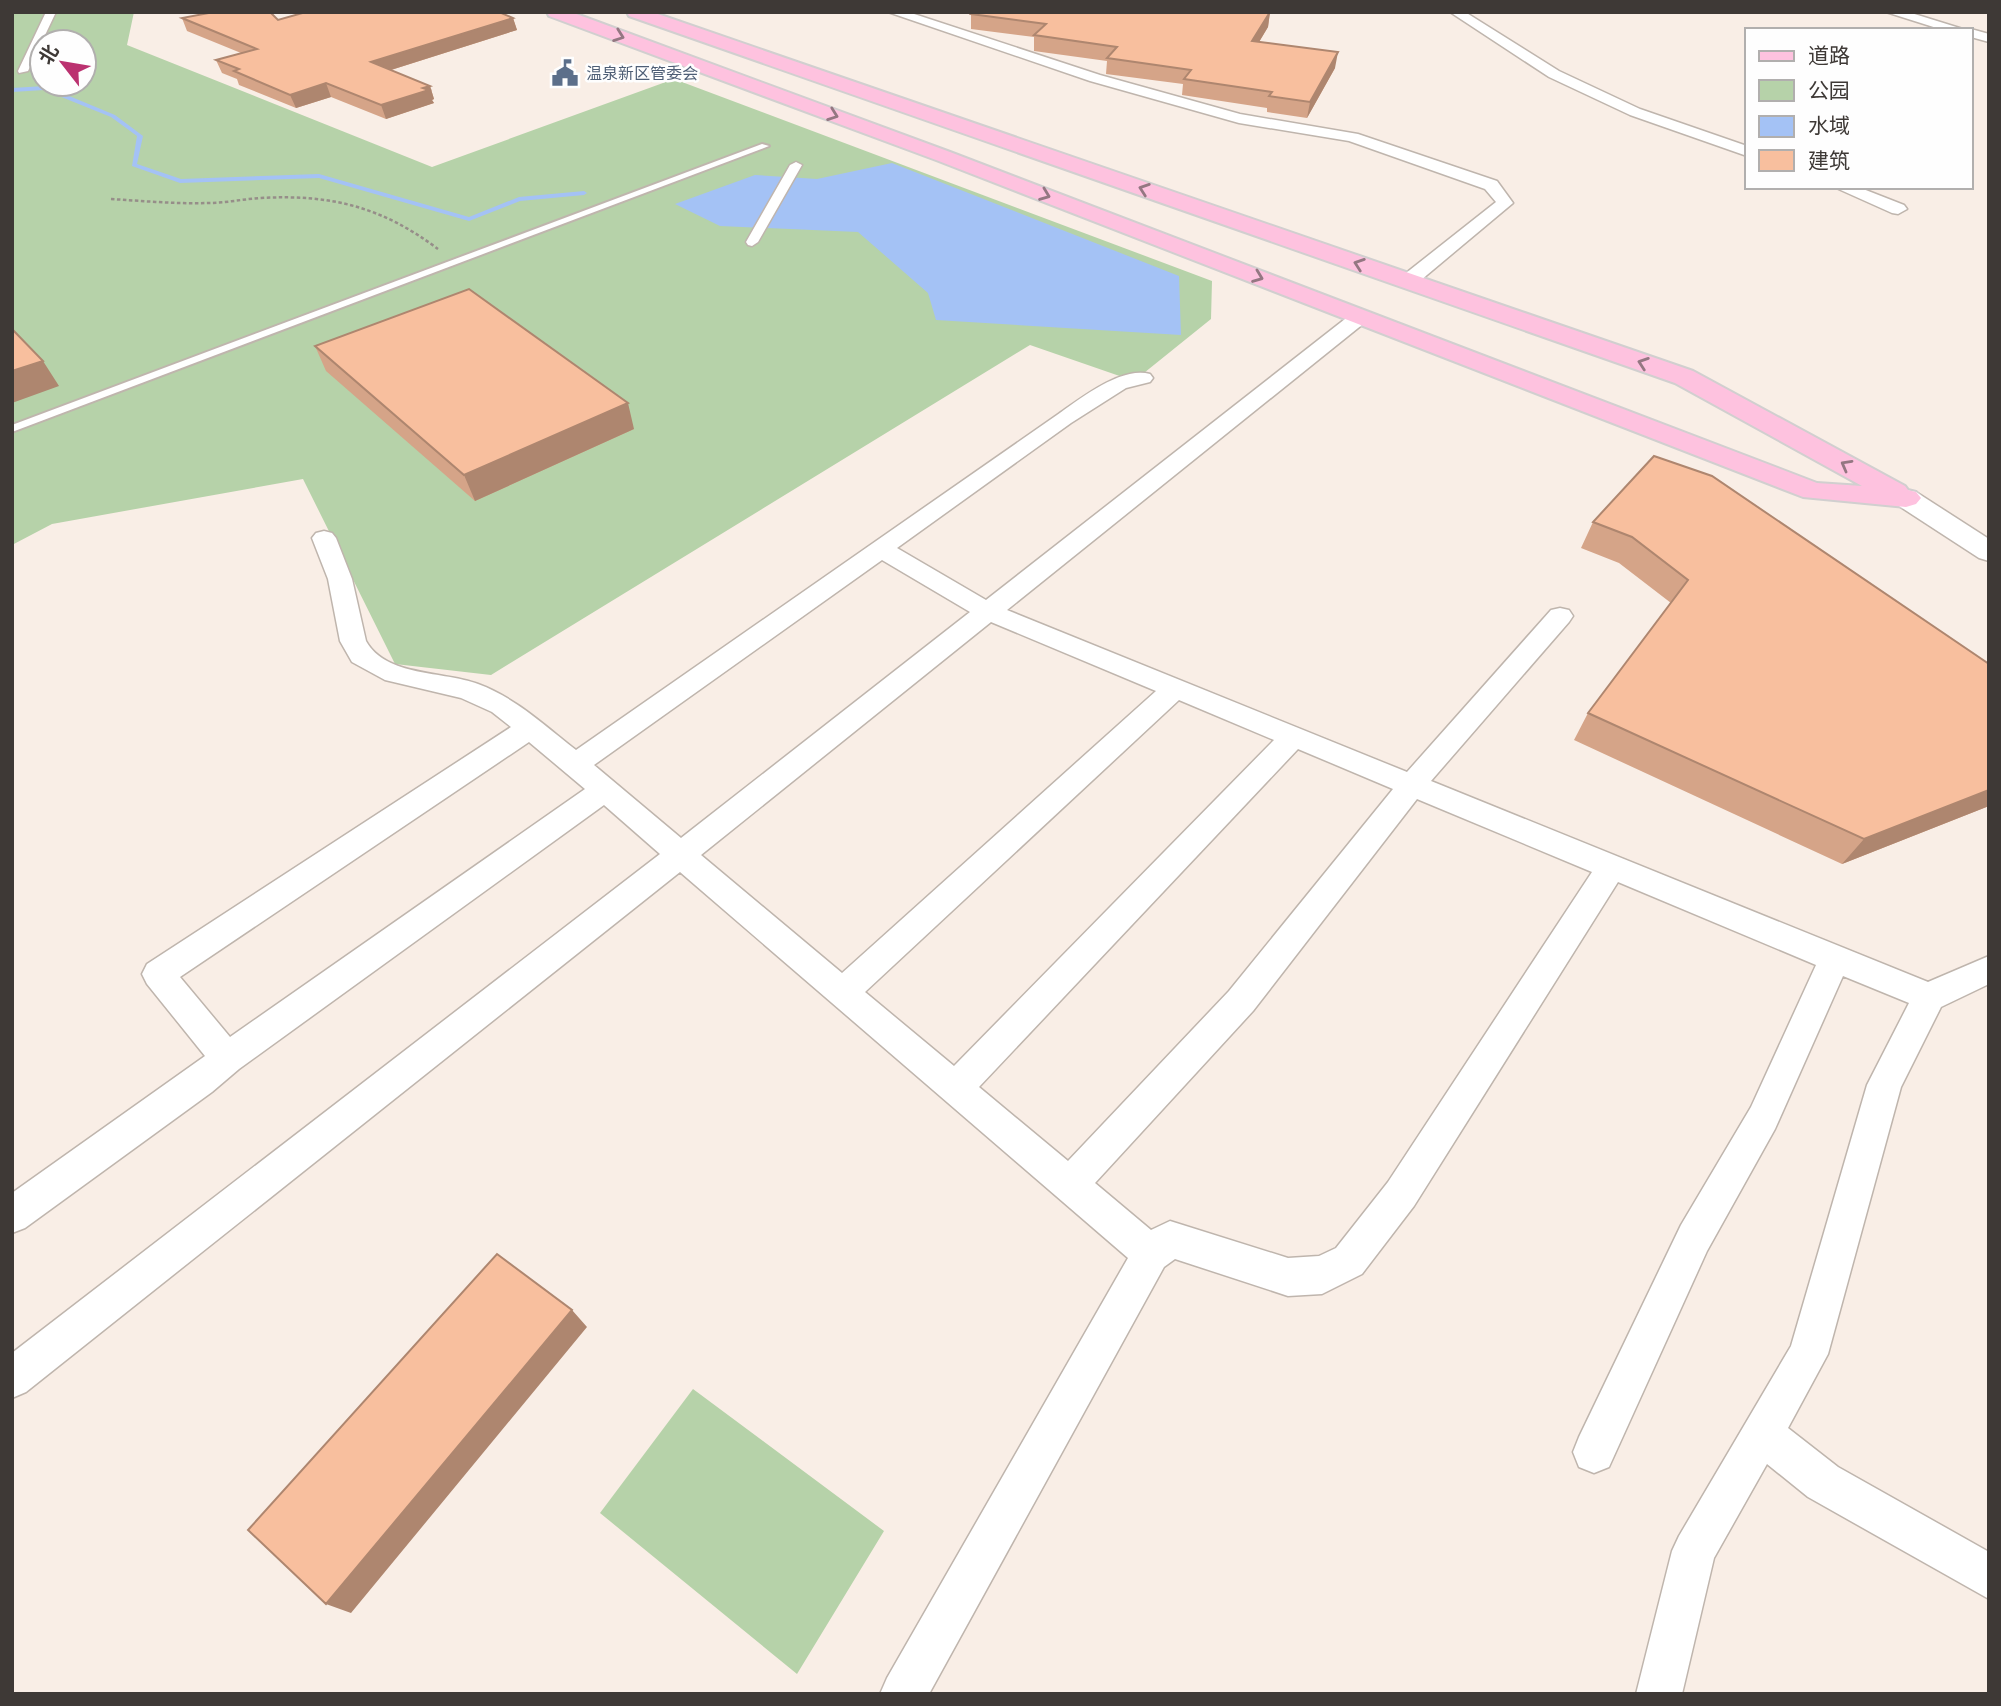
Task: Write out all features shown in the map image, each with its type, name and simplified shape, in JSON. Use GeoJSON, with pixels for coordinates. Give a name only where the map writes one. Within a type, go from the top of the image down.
{"type":"FeatureCollection","features":[{"type":"Feature","properties":{"kind":"main road"},"geometry":{"type":"LineString","coordinates":[[555,12],[943,156],[1813,491],[1906,498]]}},
{"type":"Feature","properties":{"kind":"main road"},"geometry":{"type":"LineString","coordinates":[[635,12],[1684,377],[1906,498]]}},
{"type":"Feature","properties":{"kind":"street"},"geometry":{"type":"LineString","coordinates":[[23,71],[51,12]]}},
{"type":"Feature","properties":{"kind":"street"},"geometry":{"type":"LineString","coordinates":[[894,12],[1095,78],[1239,118],[1352,138],[1492,185],[1505,203],[1408,281]]}},
{"type":"Feature","properties":{"kind":"street"},"geometry":{"type":"LineString","coordinates":[[1456,12],[1554,74],[1635,112],[1745,150]]}},
{"type":"Feature","properties":{"kind":"street"},"geometry":{"type":"LineString","coordinates":[[1892,12],[1953,28]]}},
{"type":"Feature","properties":{"kind":"street"},"geometry":{"type":"LineString","coordinates":[[1727,144],[1745,135]]}},
{"type":"Feature","properties":{"kind":"street"},"geometry":{"type":"LineString","coordinates":[[752,242],[796,165]]}},
{"type":"Feature","properties":{"kind":"street"},"geometry":{"type":"LineString","coordinates":[[1847,189],[1898,209]]}},
{"type":"Feature","properties":{"kind":"street"},"geometry":{"type":"LineString","coordinates":[[12,1378],[680,855],[1361,316]]}},
{"type":"Feature","properties":{"kind":"street"},"geometry":{"type":"LineString","coordinates":[[575,765],[879,548],[1106,392],[1119,384],[1143,378]]}},
{"type":"Feature","properties":{"kind":"street"},"geometry":{"type":"LineString","coordinates":[[1906,498],[1989,552]]}},
{"type":"Feature","properties":{"kind":"street"},"geometry":{"type":"LineString","coordinates":[[324,538],[340,579],[352,641],[361,656],[394,674],[486,696],[502,705],[656,831],[680,855],[1151,1254]]}},
{"type":"Feature","properties":{"kind":"street"},"geometry":{"type":"LineString","coordinates":[[879,548],[987,611],[1929,998]]}},
{"type":"Feature","properties":{"kind":"street"},"geometry":{"type":"LineString","coordinates":[[1069,1185],[1241,1001],[1411,786],[1560,616]]}},
{"type":"Feature","properties":{"kind":"street"},"geometry":{"type":"LineString","coordinates":[[842,993],[1175,689]]}},
{"type":"Feature","properties":{"kind":"street"},"geometry":{"type":"LineString","coordinates":[[227,1058],[158,974],[530,728]]}},
{"type":"Feature","properties":{"kind":"street"},"geometry":{"type":"LineString","coordinates":[[955,1088],[1293,737]]}},
{"type":"Feature","properties":{"kind":"street"},"geometry":{"type":"LineString","coordinates":[[12,1215],[605,789]]}},
{"type":"Feature","properties":{"kind":"street"},"geometry":{"type":"LineString","coordinates":[[902,1694],[1151,1254],[1170,1239],[1288,1277],[1322,1275],[1349,1261],[1401,1194],[1611,868]]}},
{"type":"Feature","properties":{"kind":"street"},"geometry":{"type":"LineString","coordinates":[[1594,1452],[1694,1238],[1763,1118],[1835,959]]}},
{"type":"Feature","properties":{"kind":"street"},"geometry":{"type":"LineString","coordinates":[[1659,1694],[1694,1551],[1808,1354],[1884,1085],[1929,998],[1989,969]]}},
{"type":"Feature","properties":{"kind":"street"},"geometry":{"type":"LineString","coordinates":[[1762,1434],[1823,1482],[1989,1577]]}},
{"type":"Feature","properties":{"kind":"lane"},"geometry":{"type":"LineString","coordinates":[[12,429],[765,146]]}},
{"type":"Feature","properties":{"kind":"path"},"geometry":{"type":"LineString","coordinates":[[110,199],[219,203],[258,198],[311,197],[349,202],[382,214],[425,237],[455,262]]}},
{"type":"Feature","properties":{"kind":"green space"},"geometry":{"type":"Polygon","coordinates":[[[12,12],[134,12],[127,45],[432,167],[674,79],[1212,281],[1211,319],[1134,381],[1030,345],[491,675],[395,664],[303,479],[52,524],[12,545],[12,12]]]}},
{"type":"Feature","properties":{"kind":"green space"},"geometry":{"type":"Polygon","coordinates":[[[693,1389],[884,1531],[797,1674],[600,1513],[693,1389]]]}},
{"type":"Feature","properties":{"kind":"water"},"geometry":{"type":"Polygon","coordinates":[[[892,163],[1179,276],[1181,335],[936,320],[928,293],[858,232],[720,226],[675,204],[755,175],[817,179],[892,163]]]}},
{"type":"Feature","properties":{"kind":"building"},"geometry":{"type":"Polygon","coordinates":[[[214,12],[270,12],[278,20],[306,12],[499,12],[513,18],[371,62],[430,86],[423,88],[429,90],[381,105],[326,83],[290,95],[234,71],[239,69],[216,60],[257,49],[182,18],[214,12]]]}},
{"type":"Feature","properties":{"kind":"building"},"geometry":{"type":"Polygon","coordinates":[[[1270,12],[1252,41],[1338,52],[1310,102],[1269,96],[1272,92],[1184,79],[1191,70],[1107,58],[1117,47],[1034,35],[1046,24],[971,14],[1270,12]]]}},
{"type":"Feature","properties":{"kind":"building"},"geometry":{"type":"Polygon","coordinates":[[[469,289],[628,403],[464,475],[315,346],[469,289]]]}},
{"type":"Feature","properties":{"kind":"building"},"geometry":{"type":"Polygon","coordinates":[[[12,329],[43,361],[12,371],[12,329]]]}},
{"type":"Feature","properties":{"kind":"building"},"geometry":{"type":"Polygon","coordinates":[[[1654,456],[1712,476],[1989,664],[1989,790],[1864,839],[1588,713],[1688,580],[1632,537],[1593,522],[1654,456]]]}},
{"type":"Feature","properties":{"kind":"building"},"geometry":{"type":"Polygon","coordinates":[[[497,1254],[572,1310],[326,1604],[248,1530],[497,1254]]]}},
{"type":"Feature","properties":{"kind":"waterway"},"geometry":{"type":"LineString","coordinates":[[12,90],[45,88],[113,116],[140,136],[134,165],[180,181],[319,176],[469,219],[519,199],[584,193]]}},
{"type":"Feature","properties":{"kind":"place","name":"温泉新区管委会"},"geometry":{"type":"Point","coordinates":[565,73]}}]}
